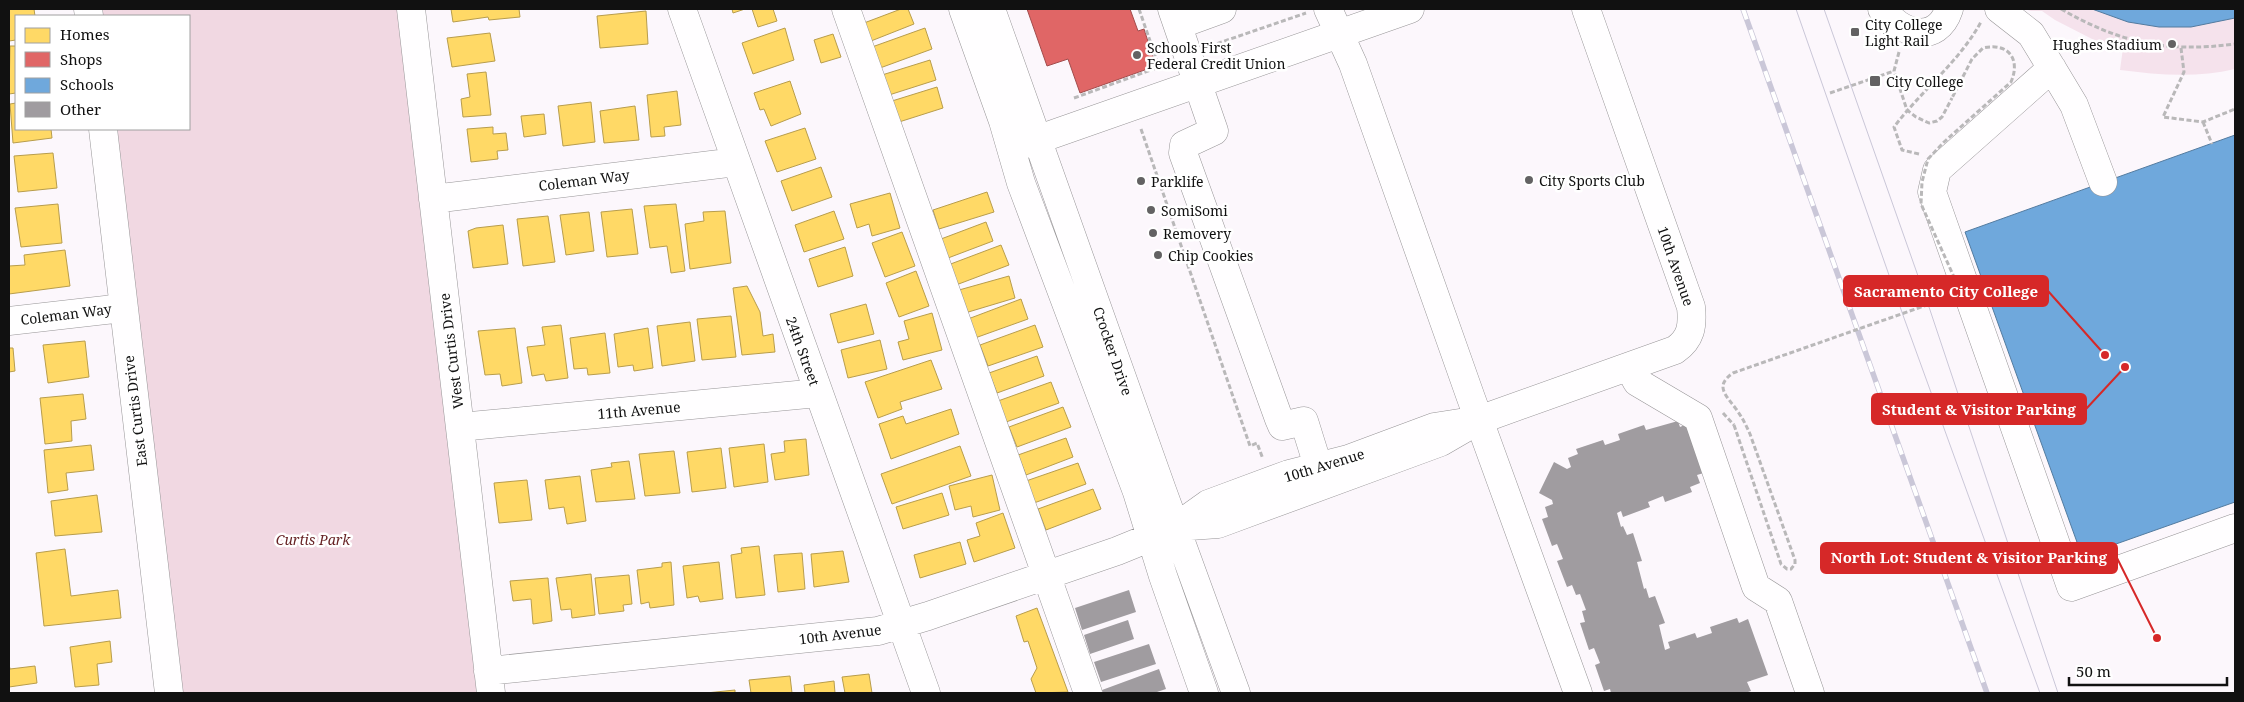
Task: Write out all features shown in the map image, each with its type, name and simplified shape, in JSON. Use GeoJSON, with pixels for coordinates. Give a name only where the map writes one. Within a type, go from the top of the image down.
{"type":"FeatureCollection","features":[{"type":"Feature","properties":{"kind":"street","name":"West Curtis Drive"},"geometry":{"type":"LineString","coordinates":[[411,9],[490,682]]}},
{"type":"Feature","properties":{"kind":"street","name":"24th Street"},"geometry":{"type":"LineString","coordinates":[[682,9],[901,624],[928,679]]}},
{"type":"Feature","properties":{"kind":"street"},"geometry":{"type":"LineString","coordinates":[[846,9],[1088,693]]}},
{"type":"Feature","properties":{"kind":"street","name":"Crocker Drive"},"geometry":{"type":"LineString","coordinates":[[964,9],[1021,183],[1137,492],[1204,693]]}},
{"type":"Feature","properties":{"kind":"street","name":"Crocker Drive"},"geometry":{"type":"LineString","coordinates":[[991,9],[1236,693]]}},
{"type":"Feature","properties":{"kind":"street"},"geometry":{"type":"LineString","coordinates":[[1222,9],[1175,17],[1214,132],[1184,145],[1183,153],[1282,426],[1304,421],[1318,466]]}},
{"type":"Feature","properties":{"kind":"street"},"geometry":{"type":"LineString","coordinates":[[1011,149],[1410,9]]}},
{"type":"Feature","properties":{"kind":"street","name":"10th Avenue"},"geometry":{"type":"LineString","coordinates":[[1176,527],[1218,524],[1441,442],[1479,420],[1629,367],[1681,346],[1692,328],[1692,313],[1586,9]]}},
{"type":"Feature","properties":{"kind":"street"},"geometry":{"type":"LineString","coordinates":[[1882,9],[1890,20],[1904,30],[1917,32],[1939,25],[1946,17],[1949,9]]}},
{"type":"Feature","properties":{"kind":"street"},"geometry":{"type":"LineString","coordinates":[[1319,10],[1340,34],[1354,64],[1479,420],[1578,693]]}},
{"type":"Feature","properties":{"kind":"street"},"geometry":{"type":"LineString","coordinates":[[1992,13],[2031,34],[2074,105],[2103,182]]}},
{"type":"Feature","properties":{"kind":"street"},"geometry":{"type":"LineString","coordinates":[[2052,68],[1937,170],[1932,192],[2072,586],[2235,528]]}},
{"type":"Feature","properties":{"kind":"street","name":"East Curtis Drive"},"geometry":{"type":"LineString","coordinates":[[103,130],[169,693]]}},
{"type":"Feature","properties":{"kind":"street","name":"Coleman Way"},"geometry":{"type":"LineString","coordinates":[[433,198],[736,162]]}},
{"type":"Feature","properties":{"kind":"street","name":"Coleman Way"},"geometry":{"type":"LineString","coordinates":[[9,321],[123,308]]}},
{"type":"Feature","properties":{"kind":"street"},"geometry":{"type":"LineString","coordinates":[[1629,367],[1637,382],[1698,418],[1756,587],[1778,601],[1810,693]]}},
{"type":"Feature","properties":{"kind":"street","name":"11th Avenue"},"geometry":{"type":"LineString","coordinates":[[460,427],[818,393]]}},
{"type":"Feature","properties":{"kind":"street","name":"10th Avenue"},"geometry":{"type":"LineString","coordinates":[[490,682],[878,631],[1046,575],[1151,537],[1176,527],[1208,504],[1289,474],[1348,459],[1434,427],[1479,420]]}},
{"type":"Feature","properties":{"kind":"path"},"geometry":{"type":"LineString","coordinates":[[1139,9],[1159,67]]}},
{"type":"Feature","properties":{"kind":"path"},"geometry":{"type":"LineString","coordinates":[[2061,9],[2113,35],[2150,45],[2181,48],[2235,44]]}},
{"type":"Feature","properties":{"kind":"path"},"geometry":{"type":"LineString","coordinates":[[1201,49],[1319,10]]}},
{"type":"Feature","properties":{"kind":"path"},"geometry":{"type":"LineString","coordinates":[[1928,159],[1919,154],[1902,150],[1894,127],[1907,110],[1973,38],[1992,13]]}},
{"type":"Feature","properties":{"kind":"path"},"geometry":{"type":"LineString","coordinates":[[1734,426],[1781,564],[1787,569],[1791,569],[1795,560],[1750,434],[1724,392],[1723,385],[1726,378],[1733,373],[1944,299],[1951,293],[1955,286],[1954,277],[1921,204],[1922,182],[1928,159],[1944,142],[2011,82],[2015,73],[2013,58],[2007,50],[1998,47],[1984,48],[1972,59],[1938,121],[1929,122],[1916,117],[1907,110],[1894,71],[1904,30]]}},
{"type":"Feature","properties":{"kind":"path"},"geometry":{"type":"LineString","coordinates":[[2181,48],[2184,72],[2163,117],[2202,122],[2235,110]]}},
{"type":"Feature","properties":{"kind":"path"},"geometry":{"type":"LineString","coordinates":[[1074,98],[1159,67],[1171,59]]}},
{"type":"Feature","properties":{"kind":"path"},"geometry":{"type":"LineString","coordinates":[[1830,93],[1894,71]]}},
{"type":"Feature","properties":{"kind":"path"},"geometry":{"type":"LineString","coordinates":[[1138,120],[1250,446],[1257,443],[1264,464]]}},
{"type":"Feature","properties":{"kind":"path"},"geometry":{"type":"LineString","coordinates":[[2202,122],[2212,144]]}},
{"type":"Feature","properties":{"kind":"green space","name":"Curtis Park"},"geometry":{"type":"Polygon","coordinates":[[[99,9],[402,9],[483,693],[179,693],[113,130],[190,130],[190,15],[100,15],[99,9]]]}},
{"type":"Feature","properties":{"kind":"shaded area","name":"Hughes Stadium"},"geometry":{"type":"Polygon","coordinates":[[[2024,9],[2235,9],[2235,69],[2192,75],[2120,70],[2123,48],[2094,40],[2055,20],[2042,11],[2024,9]]]}},
{"type":"Feature","properties":{"kind":"building: Homes"},"geometry":{"type":"Polygon","coordinates":[[[9,9],[34,9],[35,15],[15,15],[15,40],[9,41],[9,9]]]}},
{"type":"Feature","properties":{"kind":"building: Homes"},"geometry":{"type":"Polygon","coordinates":[[[451,9],[519,9],[520,17],[489,20],[488,17],[453,22],[451,9]]]}},
{"type":"Feature","properties":{"kind":"building: Homes"},"geometry":{"type":"Polygon","coordinates":[[[732,9],[745,9],[733,13],[732,9]]]}},
{"type":"Feature","properties":{"kind":"building: Homes"},"geometry":{"type":"Polygon","coordinates":[[[752,9],[773,9],[777,21],[758,27],[752,9]]]}},
{"type":"Feature","properties":{"kind":"building: Homes"},"geometry":{"type":"Polygon","coordinates":[[[901,9],[908,9],[914,24],[871,41],[864,23],[901,9]]]}},
{"type":"Feature","properties":{"kind":"building: Homes"},"geometry":{"type":"Polygon","coordinates":[[[646,11],[648,44],[600,48],[597,16],[646,11]]]}},
{"type":"Feature","properties":{"kind":"building: Homes"},"geometry":{"type":"Polygon","coordinates":[[[785,28],[794,60],[753,74],[742,43],[785,28]]]}},
{"type":"Feature","properties":{"kind":"building: Homes"},"geometry":{"type":"Polygon","coordinates":[[[925,28],[932,49],[880,68],[872,47],[925,28]]]}},
{"type":"Feature","properties":{"kind":"building: Homes"},"geometry":{"type":"Polygon","coordinates":[[[490,33],[495,61],[452,67],[447,38],[490,33]]]}},
{"type":"Feature","properties":{"kind":"building: Homes"},"geometry":{"type":"Polygon","coordinates":[[[833,34],[841,57],[821,63],[814,40],[833,34]]]}},
{"type":"Feature","properties":{"kind":"building: Homes"},"geometry":{"type":"Polygon","coordinates":[[[10,46],[15,46],[15,93],[9,94],[10,46]]]}},
{"type":"Feature","properties":{"kind":"building: Homes"},"geometry":{"type":"Polygon","coordinates":[[[930,60],[936,80],[889,95],[882,75],[930,60]]]}},
{"type":"Feature","properties":{"kind":"building: Homes"},"geometry":{"type":"Polygon","coordinates":[[[486,72],[491,115],[463,117],[461,99],[470,97],[467,74],[486,72]]]}},
{"type":"Feature","properties":{"kind":"building: Homes"},"geometry":{"type":"Polygon","coordinates":[[[790,81],[801,114],[771,126],[764,109],[760,110],[754,93],[790,81]]]}},
{"type":"Feature","properties":{"kind":"building: Homes"},"geometry":{"type":"Polygon","coordinates":[[[937,87],[943,108],[899,122],[892,101],[937,87]]]}},
{"type":"Feature","properties":{"kind":"building: Homes"},"geometry":{"type":"Polygon","coordinates":[[[677,91],[681,125],[664,127],[665,136],[651,137],[647,95],[677,91]]]}},
{"type":"Feature","properties":{"kind":"building: Homes"},"geometry":{"type":"Polygon","coordinates":[[[591,102],[595,142],[563,146],[558,106],[591,102]]]}},
{"type":"Feature","properties":{"kind":"building: Homes"},"geometry":{"type":"Polygon","coordinates":[[[15,103],[15,130],[51,130],[52,138],[13,143],[10,104],[15,103]]]}},
{"type":"Feature","properties":{"kind":"building: Homes"},"geometry":{"type":"Polygon","coordinates":[[[635,106],[639,140],[604,143],[600,111],[635,106]]]}},
{"type":"Feature","properties":{"kind":"building: Homes"},"geometry":{"type":"Polygon","coordinates":[[[544,114],[546,134],[524,137],[521,116],[544,114]]]}},
{"type":"Feature","properties":{"kind":"building: Homes"},"geometry":{"type":"Polygon","coordinates":[[[493,127],[493,134],[506,133],[508,150],[497,151],[498,159],[471,162],[467,129],[493,127]]]}},
{"type":"Feature","properties":{"kind":"building: Homes"},"geometry":{"type":"Polygon","coordinates":[[[805,128],[816,159],[777,172],[765,141],[805,128]]]}},
{"type":"Feature","properties":{"kind":"building: Homes"},"geometry":{"type":"Polygon","coordinates":[[[53,153],[57,188],[18,192],[14,156],[53,153]]]}},
{"type":"Feature","properties":{"kind":"building: Homes"},"geometry":{"type":"Polygon","coordinates":[[[821,167],[832,197],[792,211],[781,181],[821,167]]]}},
{"type":"Feature","properties":{"kind":"building: Homes"},"geometry":{"type":"Polygon","coordinates":[[[987,192],[994,212],[939,229],[933,210],[987,192]]]}},
{"type":"Feature","properties":{"kind":"building: Homes"},"geometry":{"type":"Polygon","coordinates":[[[890,193],[900,228],[872,236],[869,224],[857,228],[850,204],[890,193]]]}},
{"type":"Feature","properties":{"kind":"building: Homes"},"geometry":{"type":"Polygon","coordinates":[[[58,204],[62,243],[21,247],[15,208],[58,204]]]}},
{"type":"Feature","properties":{"kind":"building: Homes"},"geometry":{"type":"Polygon","coordinates":[[[676,204],[685,271],[671,273],[667,246],[650,248],[644,206],[676,204]]]}},
{"type":"Feature","properties":{"kind":"building: Homes"},"geometry":{"type":"Polygon","coordinates":[[[632,209],[638,254],[607,257],[601,212],[632,209]]]}},
{"type":"Feature","properties":{"kind":"building: Homes"},"geometry":{"type":"Polygon","coordinates":[[[725,211],[731,263],[690,269],[685,224],[704,221],[703,212],[725,211]]]}},
{"type":"Feature","properties":{"kind":"building: Homes"},"geometry":{"type":"Polygon","coordinates":[[[834,211],[844,239],[804,252],[795,225],[834,211]]]}},
{"type":"Feature","properties":{"kind":"building: Homes"},"geometry":{"type":"Polygon","coordinates":[[[589,212],[594,251],[566,255],[560,215],[589,212]]]}},
{"type":"Feature","properties":{"kind":"building: Homes"},"geometry":{"type":"Polygon","coordinates":[[[548,216],[555,262],[523,266],[517,219],[548,216]]]}},
{"type":"Feature","properties":{"kind":"building: Homes"},"geometry":{"type":"Polygon","coordinates":[[[986,222],[993,241],[948,258],[941,239],[986,222]]]}},
{"type":"Feature","properties":{"kind":"building: Homes"},"geometry":{"type":"Polygon","coordinates":[[[503,225],[508,264],[473,268],[468,231],[476,228],[503,225]]]}},
{"type":"Feature","properties":{"kind":"building: Homes"},"geometry":{"type":"Polygon","coordinates":[[[902,232],[915,266],[885,277],[872,243],[902,232]]]}},
{"type":"Feature","properties":{"kind":"building: Homes"},"geometry":{"type":"Polygon","coordinates":[[[1001,245],[1009,265],[956,285],[948,265],[1001,245]]]}},
{"type":"Feature","properties":{"kind":"building: Homes"},"geometry":{"type":"Polygon","coordinates":[[[845,247],[853,276],[818,287],[809,259],[845,247]]]}},
{"type":"Feature","properties":{"kind":"building: Homes"},"geometry":{"type":"Polygon","coordinates":[[[65,250],[70,286],[9,294],[9,266],[25,265],[24,255],[65,250]]]}},
{"type":"Feature","properties":{"kind":"building: Homes"},"geometry":{"type":"Polygon","coordinates":[[[916,271],[929,306],[899,317],[886,283],[916,271]]]}},
{"type":"Feature","properties":{"kind":"building: Homes"},"geometry":{"type":"Polygon","coordinates":[[[1009,276],[1015,298],[965,313],[959,290],[1009,276]]]}},
{"type":"Feature","properties":{"kind":"building: Homes"},"geometry":{"type":"Polygon","coordinates":[[[747,286],[760,312],[763,336],[773,334],[775,352],[742,355],[733,288],[747,286]]]}},
{"type":"Feature","properties":{"kind":"building: Homes"},"geometry":{"type":"Polygon","coordinates":[[[1021,299],[1028,319],[975,338],[968,319],[1021,299]]]}},
{"type":"Feature","properties":{"kind":"building: Homes"},"geometry":{"type":"Polygon","coordinates":[[[866,304],[874,334],[838,343],[830,314],[866,304]]]}},
{"type":"Feature","properties":{"kind":"building: Homes"},"geometry":{"type":"Polygon","coordinates":[[[932,313],[942,350],[903,360],[898,342],[909,339],[904,321],[932,313]]]}},
{"type":"Feature","properties":{"kind":"building: Homes"},"geometry":{"type":"Polygon","coordinates":[[[731,316],[736,357],[702,360],[697,319],[731,316]]]}},
{"type":"Feature","properties":{"kind":"building: Homes"},"geometry":{"type":"Polygon","coordinates":[[[690,322],[695,361],[662,366],[657,326],[690,322]]]}},
{"type":"Feature","properties":{"kind":"building: Homes"},"geometry":{"type":"Polygon","coordinates":[[[561,325],[568,378],[546,381],[544,374],[532,376],[527,347],[545,345],[542,327],[561,325]]]}},
{"type":"Feature","properties":{"kind":"building: Homes"},"geometry":{"type":"Polygon","coordinates":[[[1035,325],[1043,347],[988,366],[980,345],[1035,325]]]}},
{"type":"Feature","properties":{"kind":"building: Homes"},"geometry":{"type":"Polygon","coordinates":[[[515,328],[522,383],[502,386],[500,374],[485,375],[478,331],[515,328]]]}},
{"type":"Feature","properties":{"kind":"building: Homes"},"geometry":{"type":"Polygon","coordinates":[[[648,328],[653,368],[634,371],[633,365],[618,367],[614,334],[648,328]]]}},
{"type":"Feature","properties":{"kind":"building: Homes"},"geometry":{"type":"Polygon","coordinates":[[[605,333],[610,373],[588,375],[587,368],[574,369],[570,338],[605,333]]]}},
{"type":"Feature","properties":{"kind":"building: Homes"},"geometry":{"type":"Polygon","coordinates":[[[880,340],[887,369],[848,378],[841,350],[880,340]]]}},
{"type":"Feature","properties":{"kind":"building: Homes"},"geometry":{"type":"Polygon","coordinates":[[[85,341],[89,377],[48,383],[43,345],[85,341]]]}},
{"type":"Feature","properties":{"kind":"building: Homes"},"geometry":{"type":"Polygon","coordinates":[[[9,348],[13,348],[15,371],[9,372],[9,348]]]}},
{"type":"Feature","properties":{"kind":"building: Homes"},"geometry":{"type":"Polygon","coordinates":[[[1037,356],[1044,376],[997,393],[989,373],[1037,356]]]}},
{"type":"Feature","properties":{"kind":"building: Homes"},"geometry":{"type":"Polygon","coordinates":[[[931,360],[942,389],[900,402],[902,409],[878,418],[865,382],[931,360]]]}},
{"type":"Feature","properties":{"kind":"building: Homes"},"geometry":{"type":"Polygon","coordinates":[[[1051,382],[1059,403],[1006,422],[998,401],[1051,382]]]}},
{"type":"Feature","properties":{"kind":"building: Homes"},"geometry":{"type":"Polygon","coordinates":[[[83,394],[86,419],[71,421],[72,441],[45,444],[40,398],[83,394]]]}},
{"type":"Feature","properties":{"kind":"building: Homes"},"geometry":{"type":"Polygon","coordinates":[[[1063,407],[1071,427],[1017,447],[1009,427],[1063,407]]]}},
{"type":"Feature","properties":{"kind":"building: Homes"},"geometry":{"type":"Polygon","coordinates":[[[951,409],[959,434],[891,459],[879,424],[903,416],[906,424],[951,409]]]}},
{"type":"Feature","properties":{"kind":"building: Homes"},"geometry":{"type":"Polygon","coordinates":[[[1066,438],[1073,457],[1026,475],[1018,455],[1066,438]]]}},
{"type":"Feature","properties":{"kind":"building: Homes"},"geometry":{"type":"Polygon","coordinates":[[[806,439],[809,475],[775,480],[771,454],[785,452],[784,441],[806,439]]]}},
{"type":"Feature","properties":{"kind":"building: Homes"},"geometry":{"type":"Polygon","coordinates":[[[764,444],[768,482],[734,487],[729,448],[764,444]]]}},
{"type":"Feature","properties":{"kind":"building: Homes"},"geometry":{"type":"Polygon","coordinates":[[[91,445],[94,470],[66,473],[68,490],[48,493],[44,450],[91,445]]]}},
{"type":"Feature","properties":{"kind":"building: Homes"},"geometry":{"type":"Polygon","coordinates":[[[960,446],[971,476],[892,504],[881,474],[960,446]]]}},
{"type":"Feature","properties":{"kind":"building: Homes"},"geometry":{"type":"Polygon","coordinates":[[[721,448],[726,488],[692,492],[687,452],[721,448]]]}},
{"type":"Feature","properties":{"kind":"building: Homes"},"geometry":{"type":"Polygon","coordinates":[[[674,451],[680,493],[645,496],[639,454],[674,451]]]}},
{"type":"Feature","properties":{"kind":"building: Homes"},"geometry":{"type":"Polygon","coordinates":[[[629,461],[635,499],[596,502],[591,470],[612,467],[611,463],[629,461]]]}},
{"type":"Feature","properties":{"kind":"building: Homes"},"geometry":{"type":"Polygon","coordinates":[[[1078,463],[1086,484],[1034,503],[1026,481],[1078,463]]]}},
{"type":"Feature","properties":{"kind":"building: Homes"},"geometry":{"type":"Polygon","coordinates":[[[992,475],[1000,510],[973,517],[971,506],[955,510],[949,486],[992,475]]]}},
{"type":"Feature","properties":{"kind":"building: Homes"},"geometry":{"type":"Polygon","coordinates":[[[580,476],[586,521],[567,524],[564,507],[549,509],[545,480],[580,476]]]}},
{"type":"Feature","properties":{"kind":"building: Homes"},"geometry":{"type":"Polygon","coordinates":[[[527,480],[532,520],[499,523],[494,483],[527,480]]]}},
{"type":"Feature","properties":{"kind":"building: Homes"},"geometry":{"type":"Polygon","coordinates":[[[1093,489],[1101,509],[1046,530],[1038,509],[1093,489]]]}},
{"type":"Feature","properties":{"kind":"building: Homes"},"geometry":{"type":"Polygon","coordinates":[[[942,493],[949,515],[903,529],[896,507],[942,493]]]}},
{"type":"Feature","properties":{"kind":"building: Homes"},"geometry":{"type":"Polygon","coordinates":[[[97,495],[102,532],[55,536],[51,501],[97,495]]]}},
{"type":"Feature","properties":{"kind":"building: Homes"},"geometry":{"type":"Polygon","coordinates":[[[1003,513],[1015,548],[974,562],[967,540],[980,536],[976,523],[1003,513]]]}},
{"type":"Feature","properties":{"kind":"building: Homes"},"geometry":{"type":"Polygon","coordinates":[[[960,542],[966,564],[920,578],[914,555],[960,542]]]}},
{"type":"Feature","properties":{"kind":"building: Homes"},"geometry":{"type":"Polygon","coordinates":[[[759,546],[765,595],[736,598],[731,555],[742,553],[741,548],[759,546]]]}},
{"type":"Feature","properties":{"kind":"building: Homes"},"geometry":{"type":"Polygon","coordinates":[[[65,549],[71,596],[118,590],[121,618],[44,626],[36,553],[65,549]]]}},
{"type":"Feature","properties":{"kind":"building: Homes"},"geometry":{"type":"Polygon","coordinates":[[[843,551],[849,582],[814,587],[811,554],[843,551]]]}},
{"type":"Feature","properties":{"kind":"building: Homes"},"geometry":{"type":"Polygon","coordinates":[[[802,553],[805,589],[778,592],[774,555],[802,553]]]}},
{"type":"Feature","properties":{"kind":"building: Homes"},"geometry":{"type":"Polygon","coordinates":[[[671,562],[674,605],[650,608],[649,602],[641,604],[637,570],[662,567],[662,563],[671,562]]]}},
{"type":"Feature","properties":{"kind":"building: Homes"},"geometry":{"type":"Polygon","coordinates":[[[719,562],[723,599],[700,602],[698,596],[687,598],[683,566],[719,562]]]}},
{"type":"Feature","properties":{"kind":"building: Homes"},"geometry":{"type":"Polygon","coordinates":[[[591,574],[595,615],[572,618],[571,609],[561,610],[556,578],[591,574]]]}},
{"type":"Feature","properties":{"kind":"building: Homes"},"geometry":{"type":"Polygon","coordinates":[[[629,575],[632,604],[623,605],[624,611],[599,614],[595,578],[629,575]]]}},
{"type":"Feature","properties":{"kind":"building: Homes"},"geometry":{"type":"Polygon","coordinates":[[[548,578],[552,621],[533,624],[531,599],[513,601],[510,581],[548,578]]]}},
{"type":"Feature","properties":{"kind":"building: Homes"},"geometry":{"type":"Polygon","coordinates":[[[1037,608],[1068,692],[1036,693],[1031,679],[1037,668],[1028,641],[1024,642],[1016,616],[1037,608]]]}},
{"type":"Feature","properties":{"kind":"building: Homes"},"geometry":{"type":"Polygon","coordinates":[[[110,641],[112,662],[97,664],[99,685],[75,687],[70,647],[110,641]]]}},
{"type":"Feature","properties":{"kind":"building: Homes"},"geometry":{"type":"Polygon","coordinates":[[[9,664],[10,669],[35,666],[37,683],[9,687],[9,664]]]}},
{"type":"Feature","properties":{"kind":"building: Homes"},"geometry":{"type":"Polygon","coordinates":[[[869,674],[872,693],[845,693],[842,677],[869,674]]]}},
{"type":"Feature","properties":{"kind":"building: Homes"},"geometry":{"type":"Polygon","coordinates":[[[790,676],[792,693],[751,693],[749,680],[790,676]]]}},
{"type":"Feature","properties":{"kind":"building: Homes"},"geometry":{"type":"Polygon","coordinates":[[[834,681],[835,693],[805,693],[804,685],[834,681]]]}},
{"type":"Feature","properties":{"kind":"building: Homes"},"geometry":{"type":"Polygon","coordinates":[[[735,690],[735,693],[706,693],[735,690]]]}},
{"type":"Feature","properties":{"kind":"building: Shops"},"geometry":{"type":"Polygon","coordinates":[[[1027,9],[1130,9],[1138,31],[1144,29],[1156,66],[1080,93],[1068,59],[1047,66],[1027,9]]]}},
{"type":"Feature","properties":{"kind":"building: Schools"},"geometry":{"type":"Polygon","coordinates":[[[2092,9],[2235,9],[2235,18],[2191,27],[2159,27],[2128,22],[2092,9]]]}},
{"type":"Feature","properties":{"kind":"building: Schools"},"geometry":{"type":"Polygon","coordinates":[[[2235,135],[2235,502],[2082,556],[1965,232],[2235,135]]]}},
{"type":"Feature","properties":{"kind":"building: Other"},"geometry":{"type":"Polygon","coordinates":[[[1678,421],[1680,427],[1689,423],[1707,472],[1697,475],[1700,483],[1690,487],[1692,492],[1665,502],[1663,496],[1648,502],[1650,507],[1623,517],[1621,511],[1617,513],[1621,527],[1623,526],[1627,535],[1633,533],[1642,561],[1637,562],[1644,589],[1646,588],[1649,598],[1655,596],[1665,623],[1659,625],[1665,650],[1670,648],[1668,642],[1695,633],[1697,638],[1712,633],[1710,627],[1737,618],[1739,623],[1748,619],[1768,675],[1747,682],[1751,691],[1745,693],[1611,693],[1610,689],[1604,691],[1595,665],[1600,663],[1594,648],[1589,650],[1580,623],[1585,622],[1582,611],[1586,610],[1580,594],[1576,595],[1572,585],[1567,587],[1557,561],[1563,559],[1557,544],[1552,546],[1542,519],[1548,517],[1545,507],[1553,504],[1552,500],[1539,493],[1554,462],[1567,469],[1571,467],[1568,458],[1578,454],[1576,449],[1603,440],[1605,445],[1620,440],[1618,434],[1644,425],[1646,430],[1678,421]]]}},
{"type":"Feature","properties":{"kind":"building: Other"},"geometry":{"type":"Polygon","coordinates":[[[1129,590],[1136,612],[1082,630],[1075,608],[1129,590]]]}},
{"type":"Feature","properties":{"kind":"building: Other"},"geometry":{"type":"Polygon","coordinates":[[[1128,620],[1134,639],[1090,654],[1084,635],[1128,620]]]}},
{"type":"Feature","properties":{"kind":"building: Other"},"geometry":{"type":"Polygon","coordinates":[[[1149,644],[1156,664],[1101,682],[1094,662],[1149,644]]]}},
{"type":"Feature","properties":{"kind":"building: Other"},"geometry":{"type":"Polygon","coordinates":[[[1159,669],[1166,689],[1154,693],[1103,693],[1102,690],[1159,669]]]}},
{"type":"Feature","properties":{"kind":"tram line"},"geometry":{"type":"LineString","coordinates":[[1796,9],[1904,318],[2040,693]]}},
{"type":"Feature","properties":{"kind":"tram line"},"geometry":{"type":"LineString","coordinates":[[1824,9],[1930,310],[2058,693]]}},
{"type":"Feature","properties":{"kind":"railway"},"geometry":{"type":"LineString","coordinates":[[1743,9],[1987,693]]}},
{"type":"Feature","properties":{"kind":"place","name":"City College Light Rail"},"geometry":{"type":"Point","coordinates":[1855,32]}},
{"type":"Feature","properties":{"kind":"place","name":"Hughes Stadium"},"geometry":{"type":"Point","coordinates":[2172,44]}},
{"type":"Feature","properties":{"kind":"place","name":"Schools First Federal Credit Union"},"geometry":{"type":"Point","coordinates":[1137,55]}},
{"type":"Feature","properties":{"kind":"place","name":"City College"},"geometry":{"type":"Point","coordinates":[1875,81]}},
{"type":"Feature","properties":{"kind":"place","name":"City Sports Club"},"geometry":{"type":"Point","coordinates":[1529,180]}},
{"type":"Feature","properties":{"kind":"place","name":"Parklife"},"geometry":{"type":"Point","coordinates":[1141,181]}},
{"type":"Feature","properties":{"kind":"place","name":"SomiSomi"},"geometry":{"type":"Point","coordinates":[1151,210]}},
{"type":"Feature","properties":{"kind":"place","name":"Removery"},"geometry":{"type":"Point","coordinates":[1153,233]}},
{"type":"Feature","properties":{"kind":"place","name":"Chip Cookies"},"geometry":{"type":"Point","coordinates":[1158,255]}},
{"type":"Feature","properties":{"kind":"place","name":"Sacramento City College"},"geometry":{"type":"Point","coordinates":[2105,355]}},
{"type":"Feature","properties":{"kind":"place","name":"Student & Visitor Parking"},"geometry":{"type":"Point","coordinates":[2125,367]}},
{"type":"Feature","properties":{"kind":"place","name":"North Lot: Student & Visitor Parking"},"geometry":{"type":"Point","coordinates":[2157,638]}}]}
